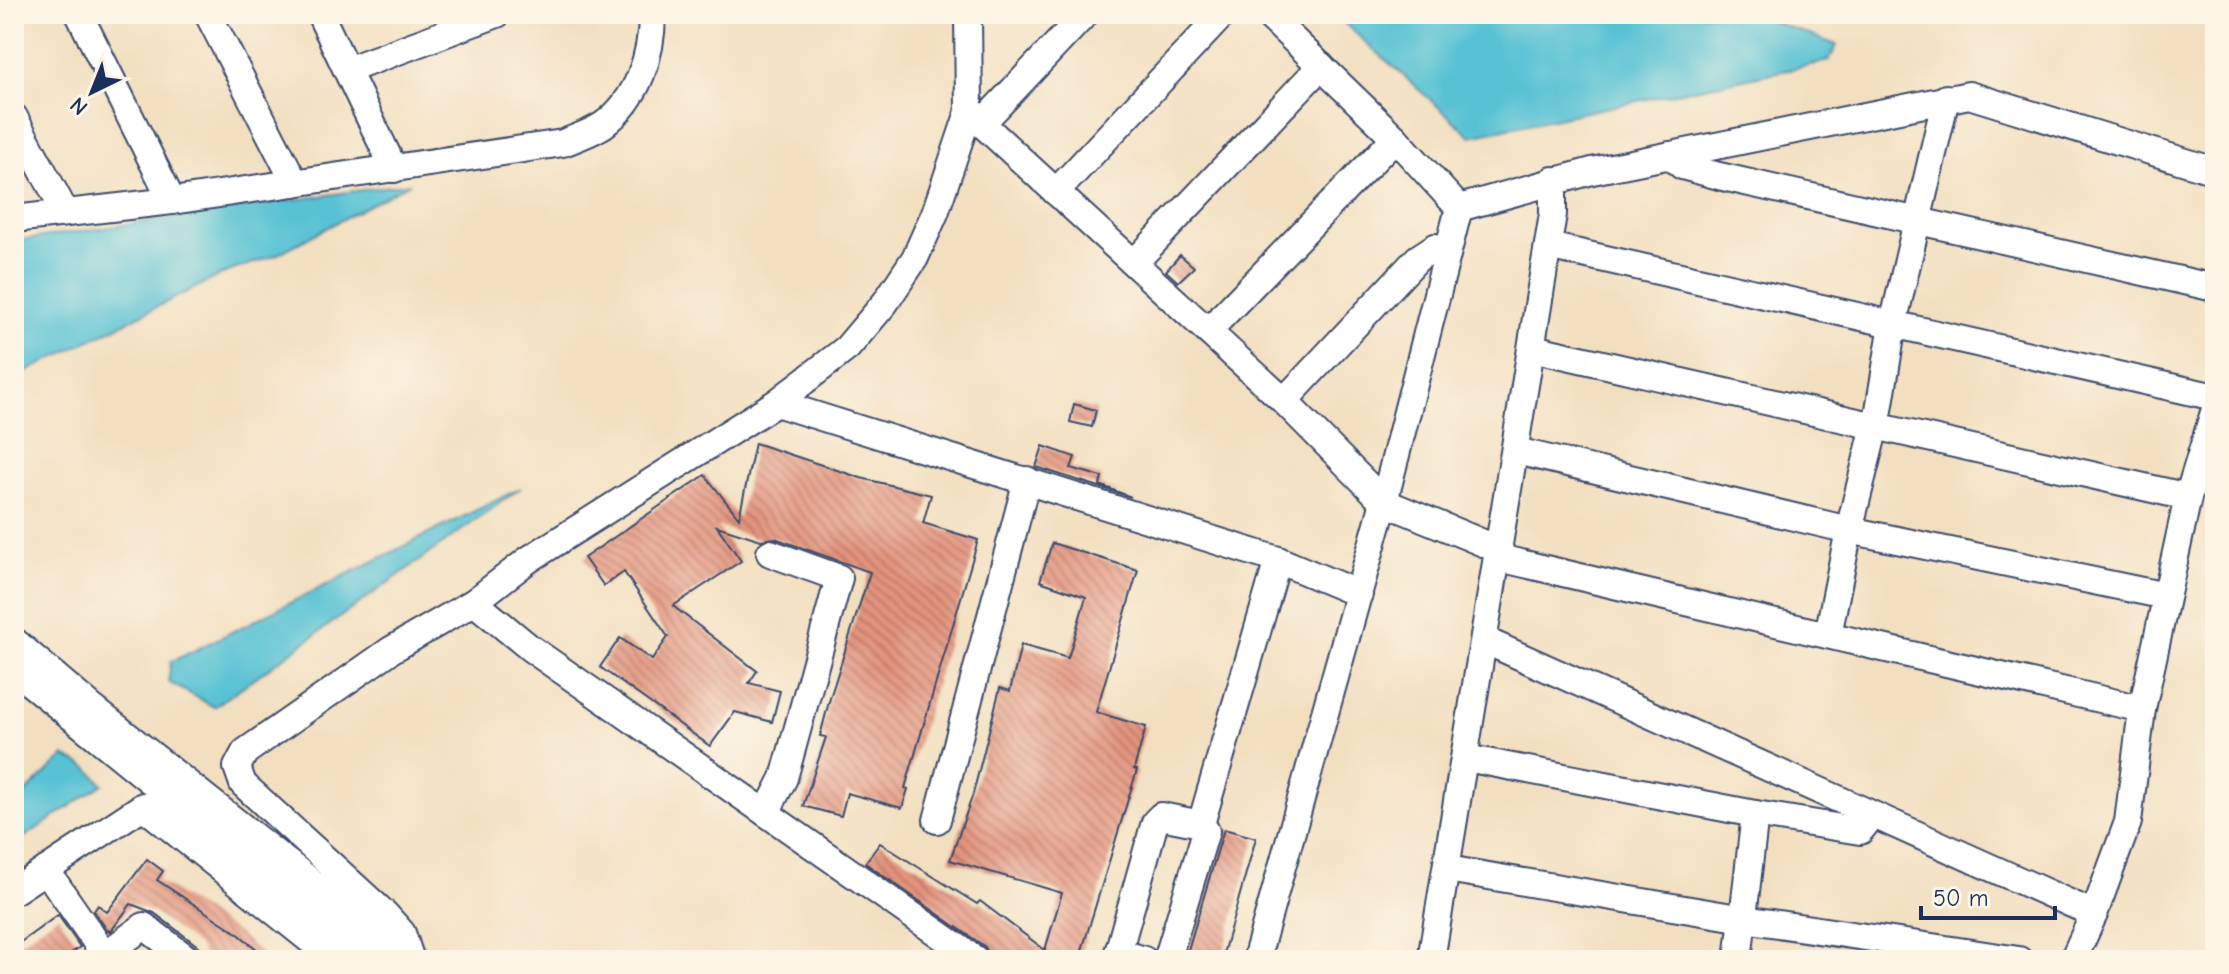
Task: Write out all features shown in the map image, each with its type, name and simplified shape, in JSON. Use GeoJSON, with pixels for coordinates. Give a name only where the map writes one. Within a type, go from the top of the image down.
{"type":"FeatureCollection","features":[{"type":"Feature","properties":{"kind":"street"},"geometry":{"type":"LineString","coordinates":[[79,14],[172,201]]}},
{"type":"Feature","properties":{"kind":"street"},"geometry":{"type":"LineString","coordinates":[[208,14],[295,183]]}},
{"type":"Feature","properties":{"kind":"street"},"geometry":{"type":"LineString","coordinates":[[320,14],[394,169]]}},
{"type":"Feature","properties":{"kind":"street"},"geometry":{"type":"LineString","coordinates":[[347,70],[497,14]]}},
{"type":"Feature","properties":{"kind":"street"},"geometry":{"type":"LineString","coordinates":[[14,219],[172,201],[563,143],[601,126],[637,83],[650,48],[652,14]]}},
{"type":"Feature","properties":{"kind":"street"},"geometry":{"type":"LineString","coordinates":[[968,14],[975,118],[1284,401],[1384,502],[1500,554],[2142,709]]}},
{"type":"Feature","properties":{"kind":"street"},"geometry":{"type":"LineString","coordinates":[[410,960],[402,933],[385,914],[243,784],[237,767],[245,752],[263,736],[391,650],[474,602],[528,560],[776,403],[847,348],[885,303],[915,258],[975,118],[1085,14]]}},
{"type":"Feature","properties":{"kind":"street"},"geometry":{"type":"LineString","coordinates":[[1056,192],[1223,14]]}},
{"type":"Feature","properties":{"kind":"street"},"geometry":{"type":"LineString","coordinates":[[1267,14],[1395,138],[1459,208]]}},
{"type":"Feature","properties":{"kind":"street"},"geometry":{"type":"LineString","coordinates":[[1134,263],[1321,66]]}},
{"type":"Feature","properties":{"kind":"street"},"geometry":{"type":"LineString","coordinates":[[1459,208],[1553,180],[1969,95],[2215,171]]}},
{"type":"Feature","properties":{"kind":"street"},"geometry":{"type":"LineString","coordinates":[[1828,635],[1872,427],[1879,410],[1893,324],[1946,98]]}},
{"type":"Feature","properties":{"kind":"street"},"geometry":{"type":"LineString","coordinates":[[14,117],[65,212]]}},
{"type":"Feature","properties":{"kind":"street"},"geometry":{"type":"LineString","coordinates":[[1208,331],[1395,138]]}},
{"type":"Feature","properties":{"kind":"street"},"geometry":{"type":"LineString","coordinates":[[1670,155],[1682,166],[1919,223],[2215,288]]}},
{"type":"Feature","properties":{"kind":"street"},"geometry":{"type":"LineString","coordinates":[[1431,960],[1500,554],[1548,246],[1553,180]]}},
{"type":"Feature","properties":{"kind":"street"},"geometry":{"type":"LineString","coordinates":[[1256,960],[1384,502],[1459,208]]}},
{"type":"Feature","properties":{"kind":"street"},"geometry":{"type":"LineString","coordinates":[[1548,246],[2215,397]]}},
{"type":"Feature","properties":{"kind":"street"},"geometry":{"type":"LineString","coordinates":[[1284,401],[1418,258],[1435,247],[1446,251]]}},
{"type":"Feature","properties":{"kind":"street"},"geometry":{"type":"LineString","coordinates":[[1532,348],[2188,497]]}},
{"type":"Feature","properties":{"kind":"street"},"geometry":{"type":"LineString","coordinates":[[776,403],[1278,560],[1359,594]]}},
{"type":"Feature","properties":{"kind":"street"},"geometry":{"type":"LineString","coordinates":[[2073,960],[2094,914],[2128,822],[2142,709],[2188,497],[2215,409]]}},
{"type":"Feature","properties":{"kind":"street"},"geometry":{"type":"LineString","coordinates":[[1516,451],[1849,530],[2166,596]]}},
{"type":"Feature","properties":{"kind":"street"},"geometry":{"type":"LineString","coordinates":[[937,820],[1027,480]]}},
{"type":"Feature","properties":{"kind":"street"},"geometry":{"type":"LineString","coordinates":[[766,813],[784,778],[839,578],[770,553]]}},
{"type":"Feature","properties":{"kind":"street"},"geometry":{"type":"LineString","coordinates":[[1201,824],[1278,560]]}},
{"type":"Feature","properties":{"kind":"street"},"geometry":{"type":"LineString","coordinates":[[474,602],[530,648],[976,960]]}},
{"type":"Feature","properties":{"kind":"street"},"geometry":{"type":"LineString","coordinates":[[14,641],[90,706],[410,960]]}},
{"type":"Feature","properties":{"kind":"street"},"geometry":{"type":"LineString","coordinates":[[1486,641],[2094,914]]}},
{"type":"Feature","properties":{"kind":"street"},"geometry":{"type":"LineString","coordinates":[[14,670],[371,960]]}},
{"type":"Feature","properties":{"kind":"street"},"geometry":{"type":"LineString","coordinates":[[1466,758],[1755,814],[1860,831],[1872,816]]}},
{"type":"Feature","properties":{"kind":"street"},"geometry":{"type":"LineString","coordinates":[[14,891],[143,806],[335,960]]}},
{"type":"Feature","properties":{"kind":"street"},"geometry":{"type":"LineString","coordinates":[[1738,960],[1755,814]]}},
{"type":"Feature","properties":{"kind":"street"},"geometry":{"type":"LineString","coordinates":[[1144,960],[1117,956],[1155,822],[1161,816],[1201,824],[1206,831],[1205,843],[1167,960]]}},
{"type":"Feature","properties":{"kind":"street"},"geometry":{"type":"LineString","coordinates":[[1447,869],[1744,919],[2019,960]]}},
{"type":"Feature","properties":{"kind":"street"},"geometry":{"type":"LineString","coordinates":[[46,870],[102,958],[144,926],[189,960]]}},
{"type":"Feature","properties":{"kind":"water"},"geometry":{"type":"Polygon","coordinates":[[[1334,14],[1753,14],[1837,45],[1829,61],[1471,136],[1334,14]]]}},
{"type":"Feature","properties":{"kind":"water"},"geometry":{"type":"Polygon","coordinates":[[[410,183],[276,255],[225,273],[14,378],[14,241],[410,183]]]}},
{"type":"Feature","properties":{"kind":"water"},"geometry":{"type":"Polygon","coordinates":[[[521,488],[214,707],[168,682],[171,662],[521,488]]]}},
{"type":"Feature","properties":{"kind":"water"},"geometry":{"type":"Polygon","coordinates":[[[64,756],[87,767],[103,784],[14,844],[14,804],[64,756]]]}},
{"type":"Feature","properties":{"kind":"building"},"geometry":{"type":"Polygon","coordinates":[[[1180,255],[1194,267],[1178,282],[1166,271],[1180,255]]]}},
{"type":"Feature","properties":{"kind":"building"},"geometry":{"type":"Polygon","coordinates":[[[1074,404],[1096,410],[1092,427],[1070,422],[1074,404]]]}},
{"type":"Feature","properties":{"kind":"building"},"geometry":{"type":"Polygon","coordinates":[[[755,443],[861,478],[931,495],[923,523],[978,540],[905,788],[908,789],[902,808],[847,793],[841,816],[803,806],[826,737],[820,736],[830,698],[870,572],[775,538],[761,540],[717,526],[741,561],[673,606],[757,671],[749,683],[780,691],[772,722],[735,712],[710,746],[600,667],[620,638],[652,660],[668,637],[624,572],[604,586],[584,558],[705,475],[739,518],[755,443]]]}},
{"type":"Feature","properties":{"kind":"building"},"geometry":{"type":"Polygon","coordinates":[[[1043,446],[1075,457],[1071,468],[1102,477],[1100,485],[1131,497],[1036,467],[1043,446]]]}},
{"type":"Feature","properties":{"kind":"building"},"geometry":{"type":"Polygon","coordinates":[[[1052,543],[1138,570],[1096,712],[1146,727],[1134,769],[1137,770],[1079,960],[992,960],[985,947],[865,863],[880,843],[977,904],[980,901],[1045,950],[1062,893],[950,860],[973,794],[1000,688],[1010,691],[1021,645],[1068,658],[1086,597],[1040,581],[1052,543]]]}},
{"type":"Feature","properties":{"kind":"building"},"geometry":{"type":"Polygon","coordinates":[[[1224,829],[1256,838],[1225,947],[1221,960],[1185,960],[1224,829]]]}},
{"type":"Feature","properties":{"kind":"building"},"geometry":{"type":"Polygon","coordinates":[[[147,859],[163,871],[157,880],[236,932],[270,960],[205,960],[199,947],[154,913],[131,904],[111,931],[107,930],[94,911],[98,905],[107,912],[147,859]]]}},
{"type":"Feature","properties":{"kind":"building"},"geometry":{"type":"Polygon","coordinates":[[[58,915],[80,947],[61,960],[14,960],[14,947],[58,915]]]}}]}
